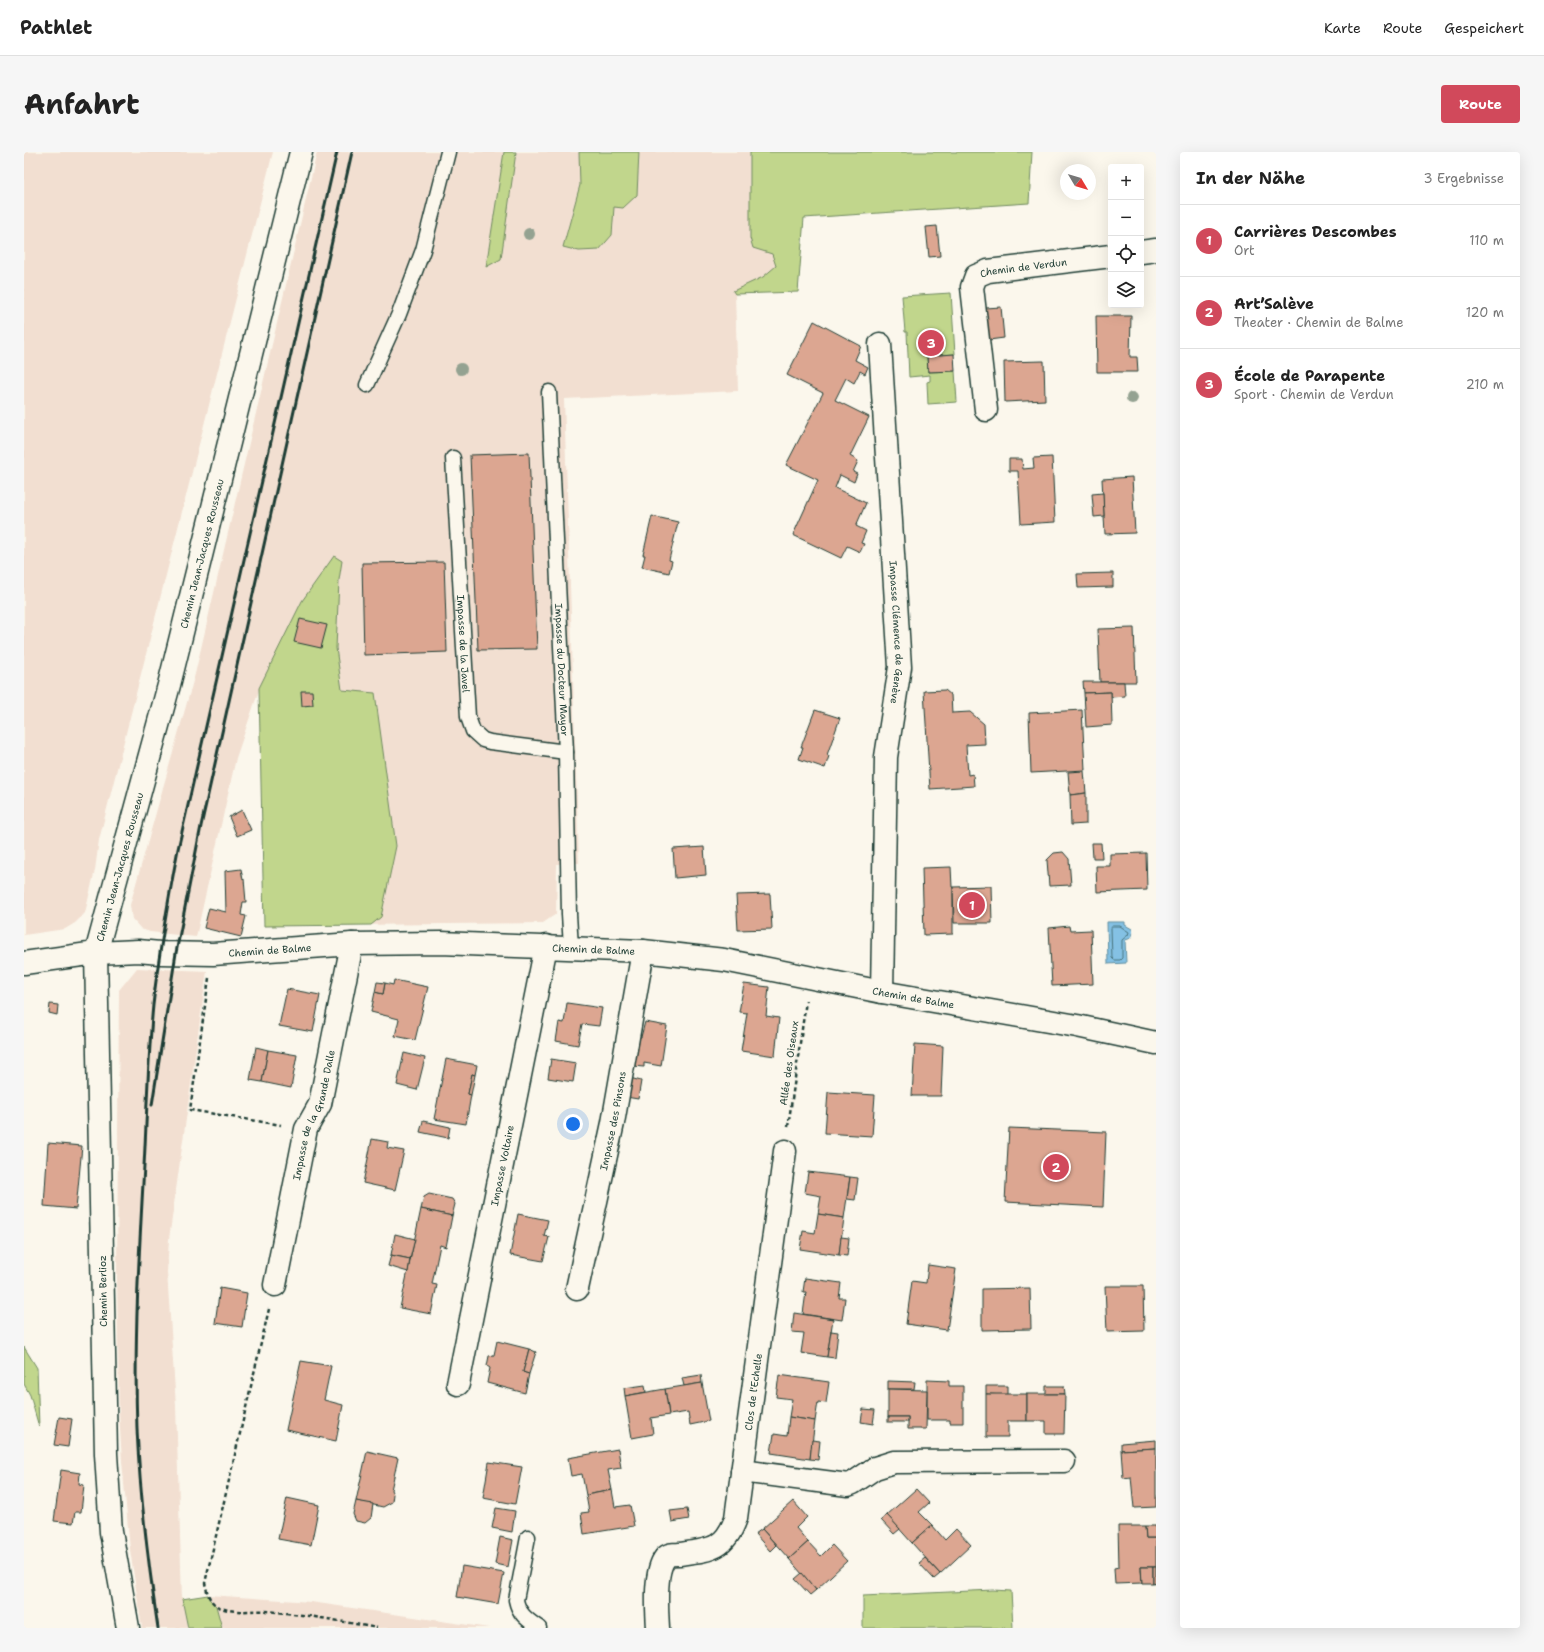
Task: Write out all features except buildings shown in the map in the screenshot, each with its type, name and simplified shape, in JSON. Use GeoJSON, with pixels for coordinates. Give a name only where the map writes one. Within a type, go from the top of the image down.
{"type":"FeatureCollection","features":[{"type":"Feature","properties":{"kind":"street","name":"Chemin Jean-Jacques Rousseau"},"geometry":{"type":"LineString","coordinates":[[96,953],[169,685],[302,152]]}},
{"type":"Feature","properties":{"kind":"street"},"geometry":{"type":"LineString","coordinates":[[1144,252],[1156,250]]}},
{"type":"Feature","properties":{"kind":"street","name":"Chemin de Verdun"},"geometry":{"type":"LineString","coordinates":[[986,410],[972,288],[976,276],[988,270],[1108,256]]}},
{"type":"Feature","properties":{"kind":"street","name":"Impasse Clémence de Genève"},"geometry":{"type":"LineString","coordinates":[[880,344],[900,667],[886,757],[882,992]]}},
{"type":"Feature","properties":{"kind":"street","name":"Chemin de Balme"},"geometry":{"type":"LineString","coordinates":[[24,963],[96,953],[138,951],[213,954],[352,944],[441,943],[643,951],[724,960],[882,992],[1077,1026],[1156,1043]]}},
{"type":"Feature","properties":{"kind":"street","name":"Impasse de la Grande Dalle"},"geometry":{"type":"LineString","coordinates":[[275,1285],[306,1129],[320,1104],[352,944]]}},
{"type":"Feature","properties":{"kind":"street","name":"Impasse Voltaire"},"geometry":{"type":"LineString","coordinates":[[458,1384],[546,946]]}},
{"type":"Feature","properties":{"kind":"street","name":"Impasse des Pinsons"},"geometry":{"type":"LineString","coordinates":[[577,1288],[613,1123],[643,951]]}},
{"type":"Feature","properties":{"kind":"street","name":"Chemin Berlioz"},"geometry":{"type":"LineString","coordinates":[[96,953],[106,1454],[111,1532],[128,1628]]}},
{"type":"Feature","properties":{"kind":"street","name":"Clos de l'Echelle"},"geometry":{"type":"LineString","coordinates":[[658,1628],[657,1584],[663,1560],[669,1555],[711,1548],[721,1543],[727,1537],[736,1518],[785,1151]]}},
{"type":"Feature","properties":{"kind":"street"},"geometry":{"type":"LineString","coordinates":[[742,1471],[848,1485],[854,1483],[875,1468],[894,1462],[1064,1461]]}},
{"type":"Feature","properties":{"kind":"lane"},"geometry":{"type":"LineString","coordinates":[[367,385],[399,314],[423,250],[448,152]]}},
{"type":"Feature","properties":{"kind":"lane","name":"Impasse du Docteur Mayor"},"geometry":{"type":"LineString","coordinates":[[549,392],[566,752],[571,948]]}},
{"type":"Feature","properties":{"kind":"lane","name":"Impasse de la Javel"},"geometry":{"type":"LineString","coordinates":[[453,458],[468,717],[470,724],[477,736],[483,740],[566,752]]}},
{"type":"Feature","properties":{"kind":"lane"},"geometry":{"type":"LineString","coordinates":[[528,1537],[516,1600],[517,1606],[522,1615],[539,1628]]}},
{"type":"Feature","properties":{"kind":"path"},"geometry":{"type":"LineString","coordinates":[[213,954],[190,1110],[306,1129]]}},
{"type":"Feature","properties":{"kind":"path","name":"Allée des Oiseaux"},"geometry":{"type":"LineString","coordinates":[[785,1151],[810,977]]}},
{"type":"Feature","properties":{"kind":"path"},"geometry":{"type":"LineString","coordinates":[[275,1285],[205,1583],[210,1600],[216,1606],[223,1609],[272,1612],[377,1628]]}},
{"type":"Feature","properties":{"kind":"shaded area"},"geometry":{"type":"Polygon","coordinates":[[[24,152],[273,152],[99,840],[95,870],[85,913],[75,923],[65,929],[24,935],[24,152]]]}},
{"type":"Feature","properties":{"kind":"shaded area"},"geometry":{"type":"Polygon","coordinates":[[[317,152],[808,152],[798,292],[735,294],[738,391],[564,399],[579,863],[557,864],[556,914],[543,923],[264,926],[259,690],[236,758],[196,937],[150,932],[141,929],[132,919],[130,905],[195,674],[317,152]]]}},
{"type":"Feature","properties":{"kind":"shaded area"},"geometry":{"type":"Polygon","coordinates":[[[137,968],[207,971],[169,1239],[167,1272],[176,1406],[182,1599],[188,1628],[142,1628],[130,1550],[122,1461],[119,1413],[117,1280],[119,990],[137,968]]]}},
{"type":"Feature","properties":{"kind":"shaded area"},"geometry":{"type":"Polygon","coordinates":[[[208,1595],[311,1602],[489,1628],[222,1628],[216,1606],[210,1600],[208,1595]]]}},
{"type":"Feature","properties":{"kind":"green space"},"geometry":{"type":"Polygon","coordinates":[[[504,152],[516,152],[501,259],[486,267],[504,152]]]}},
{"type":"Feature","properties":{"kind":"green space"},"geometry":{"type":"Polygon","coordinates":[[[579,152],[639,152],[637,195],[623,208],[614,207],[612,235],[599,250],[579,251],[563,247],[580,185],[579,152]]]}},
{"type":"Feature","properties":{"kind":"green space"},"geometry":{"type":"Polygon","coordinates":[[[750,152],[1032,152],[1029,203],[804,218],[798,292],[735,294],[733,291],[763,277],[776,266],[772,254],[753,248],[750,238],[750,152]]]}},
{"type":"Feature","properties":{"kind":"green space"},"geometry":{"type":"Polygon","coordinates":[[[951,293],[955,354],[927,356],[928,372],[955,371],[957,402],[928,404],[927,382],[930,381],[930,375],[909,377],[907,332],[905,332],[902,296],[951,293]]]}},
{"type":"Feature","properties":{"kind":"green space"},"geometry":{"type":"Polygon","coordinates":[[[334,556],[342,561],[339,580],[336,648],[342,690],[375,693],[396,846],[381,917],[371,925],[264,926],[259,688],[302,601],[334,556]]]}},
{"type":"Feature","properties":{"kind":"green space"},"geometry":{"type":"Polygon","coordinates":[[[24,1347],[37,1368],[39,1427],[30,1395],[24,1384],[24,1347]]]}},
{"type":"Feature","properties":{"kind":"green space"},"geometry":{"type":"Polygon","coordinates":[[[993,1590],[1011,1591],[1013,1628],[863,1628],[863,1596],[993,1590]]]}},
{"type":"Feature","properties":{"kind":"green space"},"geometry":{"type":"Polygon","coordinates":[[[208,1595],[210,1600],[216,1606],[222,1628],[188,1628],[182,1599],[208,1595]]]}},
{"type":"Feature","properties":{"kind":"water"},"geometry":{"type":"Polygon","coordinates":[[[1107,922],[1125,922],[1125,925],[1132,929],[1132,937],[1125,940],[1126,963],[1108,964],[1107,922]]]}},
{"type":"Feature","properties":{"kind":"railway"},"geometry":{"type":"LineString","coordinates":[[158,1628],[142,1504],[138,1454],[136,1396],[139,1264],[153,1005],[164,927],[178,849],[337,152]]}},
{"type":"Feature","properties":{"kind":"railway"},"geometry":{"type":"LineString","coordinates":[[152,1105],[176,953],[201,826],[352,152]]}},
{"type":"Feature","properties":{"kind":"place","name":"École de Parapente"},"geometry":{"type":"Point","coordinates":[931,343]}},
{"type":"Feature","properties":{"kind":"place","name":"Carrières Descombes"},"geometry":{"type":"Point","coordinates":[972,905]}},
{"type":"Feature","properties":{"kind":"place","name":"Art’Salève"},"geometry":{"type":"Point","coordinates":[1056,1167]}}]}
